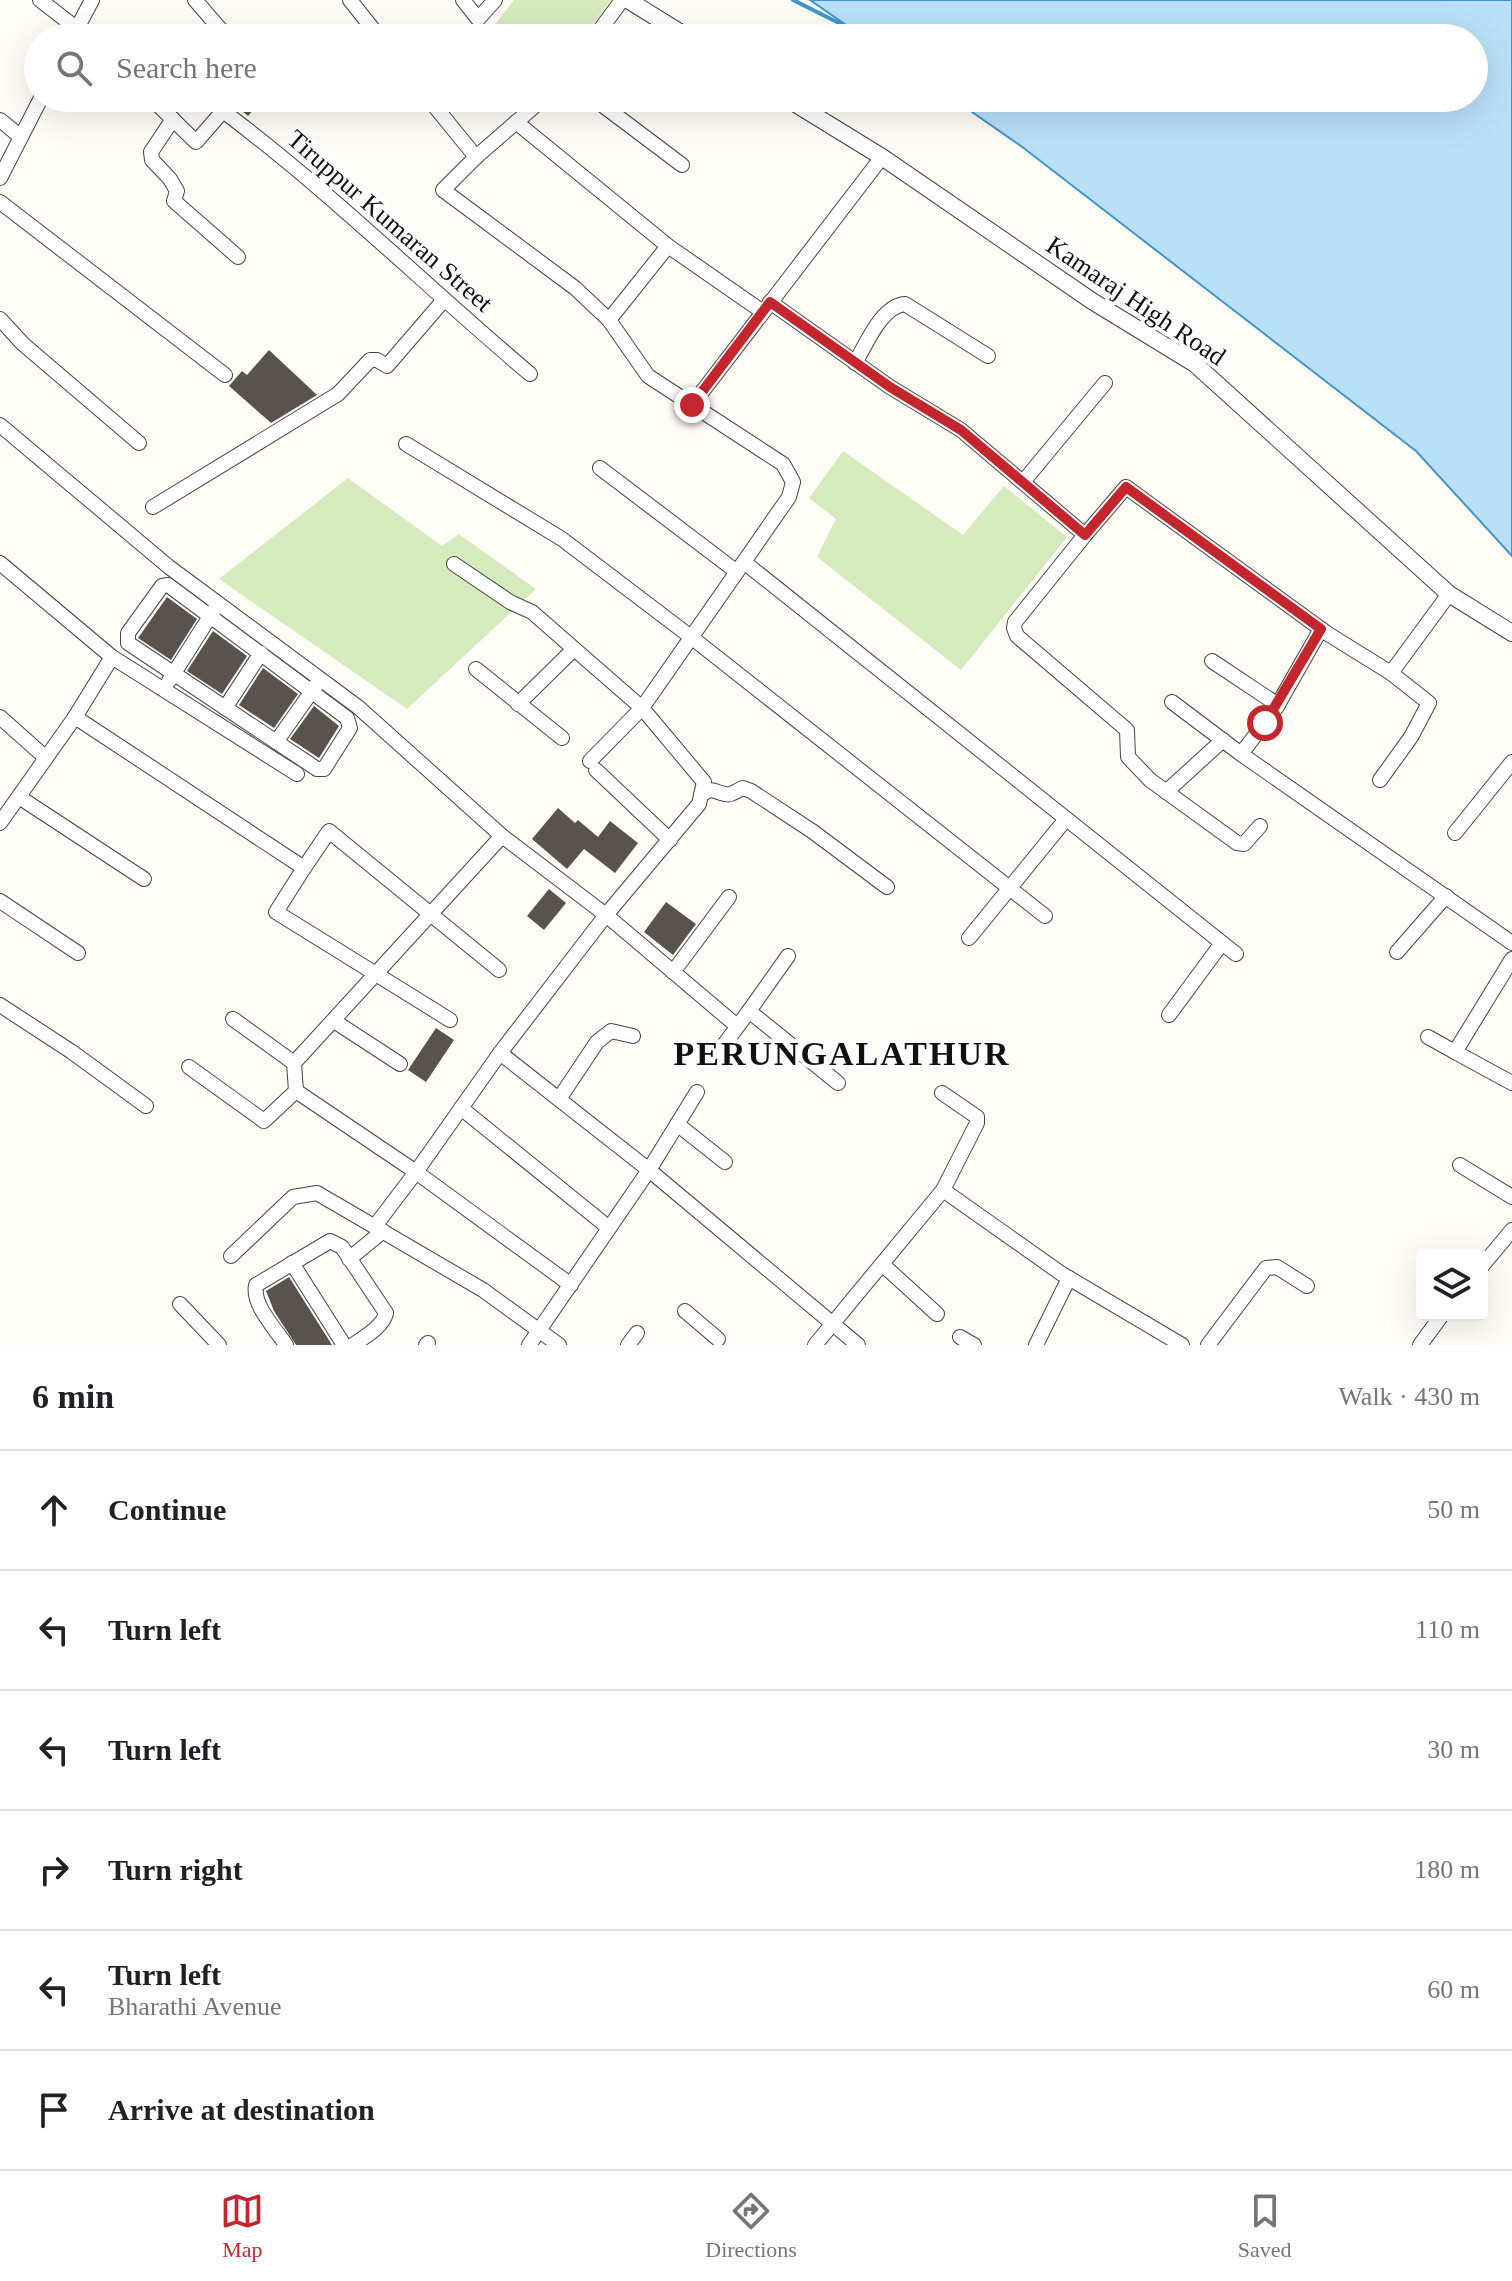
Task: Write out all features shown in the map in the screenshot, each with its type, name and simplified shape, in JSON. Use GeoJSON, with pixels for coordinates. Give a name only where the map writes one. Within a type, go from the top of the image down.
{"type":"FeatureCollection","features":[{"type":"Feature","properties":{"kind":"street"},"geometry":{"type":"LineString","coordinates":[[40,0],[66,24]]}},
{"type":"Feature","properties":{"kind":"street"},"geometry":{"type":"LineString","coordinates":[[79,24],[92,0]]}},
{"type":"Feature","properties":{"kind":"street"},"geometry":{"type":"LineString","coordinates":[[195,0],[216,24]]}},
{"type":"Feature","properties":{"kind":"street"},"geometry":{"type":"LineString","coordinates":[[350,0],[369,24]]}},
{"type":"Feature","properties":{"kind":"street"},"geometry":{"type":"LineString","coordinates":[[463,0],[478,19],[494,0]]}},
{"type":"Feature","properties":{"kind":"street"},"geometry":{"type":"LineString","coordinates":[[605,24],[625,0],[665,24]]}},
{"type":"Feature","properties":{"kind":"street"},"geometry":{"type":"LineString","coordinates":[[0,178],[34,112]]}},
{"type":"Feature","properties":{"kind":"street","name":"Tiruppur Kumaran Street"},"geometry":{"type":"LineString","coordinates":[[166,112],[196,142],[222,112]]}},
{"type":"Feature","properties":{"kind":"street","name":"Tiruppur Kumaran Street"},"geometry":{"type":"LineString","coordinates":[[224,112],[287,160],[443,301],[530,374]]}},
{"type":"Feature","properties":{"kind":"street"},"geometry":{"type":"LineString","coordinates":[[439,112],[476,157]]}},
{"type":"Feature","properties":{"kind":"street"},"geometry":{"type":"LineString","coordinates":[[528,112],[443,190],[575,288],[609,320],[648,376],[783,464],[793,482],[789,497],[642,708],[593,765],[670,840]]}},
{"type":"Feature","properties":{"kind":"street"},"geometry":{"type":"LineString","coordinates":[[612,112],[682,165]]}},
{"type":"Feature","properties":{"kind":"street","name":"Kamaraj High Road"},"geometry":{"type":"LineString","coordinates":[[809,112],[882,157],[1092,301],[1195,364],[1449,594],[1512,633]]}},
{"type":"Feature","properties":{"kind":"street"},"geometry":{"type":"LineString","coordinates":[[173,119],[151,152],[152,160],[177,191],[174,201],[238,257]]}},
{"type":"Feature","properties":{"kind":"street"},"geometry":{"type":"LineString","coordinates":[[0,120],[21,137]]}},
{"type":"Feature","properties":{"kind":"street"},"geometry":{"type":"LineString","coordinates":[[516,122],[668,246],[961,430],[1085,535]]}},
{"type":"Feature","properties":{"kind":"street"},"geometry":{"type":"LineString","coordinates":[[692,405],[882,157]]}},
{"type":"Feature","properties":{"kind":"street"},"geometry":{"type":"LineString","coordinates":[[0,202],[225,375]]}},
{"type":"Feature","properties":{"kind":"street"},"geometry":{"type":"LineString","coordinates":[[609,320],[668,246]]}},
{"type":"Feature","properties":{"kind":"street"},"geometry":{"type":"LineString","coordinates":[[153,507],[338,394],[370,360],[387,366],[443,301]]}},
{"type":"Feature","properties":{"kind":"street"},"geometry":{"type":"LineString","coordinates":[[855,363],[887,312],[896,304],[905,304],[988,356]]}},
{"type":"Feature","properties":{"kind":"street"},"geometry":{"type":"LineString","coordinates":[[0,319],[23,344],[139,443]]}},
{"type":"Feature","properties":{"kind":"street"},"geometry":{"type":"LineString","coordinates":[[1023,482],[1105,383]]}},
{"type":"Feature","properties":{"kind":"street"},"geometry":{"type":"LineString","coordinates":[[0,425],[169,567],[261,653],[358,707],[502,836],[606,915],[737,1026]]}},
{"type":"Feature","properties":{"kind":"street"},"geometry":{"type":"LineString","coordinates":[[406,444],[562,539],[1045,916]]}},
{"type":"Feature","properties":{"kind":"street"},"geometry":{"type":"LineString","coordinates":[[600,468],[740,567],[1236,954]]}},
{"type":"Feature","properties":{"kind":"street"},"geometry":{"type":"LineString","coordinates":[[1260,826],[1244,844],[1237,843],[1166,792],[1136,768],[1128,757],[1127,730],[1017,636],[1014,628],[1019,616],[1126,487],[1321,629],[1391,673],[1429,703],[1411,737],[1380,780]]}},
{"type":"Feature","properties":{"kind":"street"},"geometry":{"type":"LineString","coordinates":[[0,563],[112,657],[297,774]]}},
{"type":"Feature","properties":{"kind":"street"},"geometry":{"type":"LineString","coordinates":[[349,1259],[379,1228],[500,1053],[606,915],[699,804],[704,782],[642,708],[532,612],[510,602],[454,564]]}},
{"type":"Feature","properties":{"kind":"street"},"geometry":{"type":"LineString","coordinates":[[164,585],[174,587],[215,610],[316,685],[347,718],[350,724],[326,767],[317,769],[130,646],[126,640],[164,585]]}},
{"type":"Feature","properties":{"kind":"street"},"geometry":{"type":"LineString","coordinates":[[1391,673],[1449,594]]}},
{"type":"Feature","properties":{"kind":"street"},"geometry":{"type":"LineString","coordinates":[[164,690],[215,610]]}},
{"type":"Feature","properties":{"kind":"street"},"geometry":{"type":"LineString","coordinates":[[1241,754],[1278,705],[1321,629]]}},
{"type":"Feature","properties":{"kind":"street"},"geometry":{"type":"LineString","coordinates":[[518,704],[573,650]]}},
{"type":"Feature","properties":{"kind":"street"},"geometry":{"type":"LineString","coordinates":[[225,708],[261,653]]}},
{"type":"Feature","properties":{"kind":"street"},"geometry":{"type":"LineString","coordinates":[[0,823],[75,717],[112,657]]}},
{"type":"Feature","properties":{"kind":"street"},"geometry":{"type":"LineString","coordinates":[[1212,661],[1278,705]]}},
{"type":"Feature","properties":{"kind":"street"},"geometry":{"type":"LineString","coordinates":[[476,669],[562,738]]}},
{"type":"Feature","properties":{"kind":"street"},"geometry":{"type":"LineString","coordinates":[[276,742],[316,685]]}},
{"type":"Feature","properties":{"kind":"street"},"geometry":{"type":"LineString","coordinates":[[1172,702],[1241,754],[1512,943]]}},
{"type":"Feature","properties":{"kind":"street"},"geometry":{"type":"LineString","coordinates":[[0,717],[46,758]]}},
{"type":"Feature","properties":{"kind":"street"},"geometry":{"type":"LineString","coordinates":[[75,717],[304,868]]}},
{"type":"Feature","properties":{"kind":"street"},"geometry":{"type":"LineString","coordinates":[[1166,792],[1223,740]]}},
{"type":"Feature","properties":{"kind":"street"},"geometry":{"type":"LineString","coordinates":[[1455,833],[1512,762]]}},
{"type":"Feature","properties":{"kind":"street"},"geometry":{"type":"LineString","coordinates":[[701,795],[710,789],[730,795],[743,788],[751,791],[812,831],[887,887]]}},
{"type":"Feature","properties":{"kind":"street"},"geometry":{"type":"LineString","coordinates":[[19,797],[144,879]]}},
{"type":"Feature","properties":{"kind":"street"},"geometry":{"type":"LineString","coordinates":[[969,938],[1066,819]]}},
{"type":"Feature","properties":{"kind":"street"},"geometry":{"type":"LineString","coordinates":[[450,1020],[276,912],[329,831],[499,970]]}},
{"type":"Feature","properties":{"kind":"street"},"geometry":{"type":"LineString","coordinates":[[296,1091],[294,1063],[502,836]]}},
{"type":"Feature","properties":{"kind":"street"},"geometry":{"type":"LineString","coordinates":[[1397,952],[1446,896]]}},
{"type":"Feature","properties":{"kind":"street"},"geometry":{"type":"LineString","coordinates":[[673,972],[729,897]]}},
{"type":"Feature","properties":{"kind":"street"},"geometry":{"type":"LineString","coordinates":[[0,901],[78,953]]}},
{"type":"Feature","properties":{"kind":"street"},"geometry":{"type":"LineString","coordinates":[[1169,1015],[1222,943]]}},
{"type":"Feature","properties":{"kind":"street"},"geometry":{"type":"LineString","coordinates":[[712,1061],[788,956]]}},
{"type":"Feature","properties":{"kind":"street"},"geometry":{"type":"LineString","coordinates":[[1455,1052],[1506,980],[1512,959]]}},
{"type":"Feature","properties":{"kind":"street"},"geometry":{"type":"LineString","coordinates":[[0,1005],[146,1106]]}},
{"type":"Feature","properties":{"kind":"street"},"geometry":{"type":"LineString","coordinates":[[749,1011],[838,1083]]}},
{"type":"Feature","properties":{"kind":"street"},"geometry":{"type":"LineString","coordinates":[[233,1019],[294,1063]]}},
{"type":"Feature","properties":{"kind":"street"},"geometry":{"type":"LineString","coordinates":[[334,1021],[400,1064]]}},
{"type":"Feature","properties":{"kind":"street"},"geometry":{"type":"LineString","coordinates":[[559,1099],[597,1042],[611,1031],[633,1036]]}},
{"type":"Feature","properties":{"kind":"street"},"geometry":{"type":"LineString","coordinates":[[1428,1037],[1512,1083]]}},
{"type":"Feature","properties":{"kind":"street"},"geometry":{"type":"LineString","coordinates":[[500,1053],[649,1170],[858,1345]]}},
{"type":"Feature","properties":{"kind":"street"},"geometry":{"type":"LineString","coordinates":[[189,1067],[264,1121],[296,1091]]}},
{"type":"Feature","properties":{"kind":"street"},"geometry":{"type":"LineString","coordinates":[[296,1091],[416,1172],[571,1285]]}},
{"type":"Feature","properties":{"kind":"street"},"geometry":{"type":"LineString","coordinates":[[529,1345],[649,1170],[697,1092]]}},
{"type":"Feature","properties":{"kind":"street"},"geometry":{"type":"LineString","coordinates":[[815,1345],[943,1190],[977,1123],[977,1117],[942,1093]]}},
{"type":"Feature","properties":{"kind":"street"},"geometry":{"type":"LineString","coordinates":[[461,1108],[609,1228]]}},
{"type":"Feature","properties":{"kind":"street"},"geometry":{"type":"LineString","coordinates":[[677,1124],[725,1162]]}},
{"type":"Feature","properties":{"kind":"street"},"geometry":{"type":"LineString","coordinates":[[1460,1165],[1512,1197]]}},
{"type":"Feature","properties":{"kind":"street"},"geometry":{"type":"LineString","coordinates":[[943,1190],[1069,1278],[1182,1345]]}},
{"type":"Feature","properties":{"kind":"street"},"geometry":{"type":"LineString","coordinates":[[231,1256],[293,1197],[317,1193],[483,1290],[559,1345]]}},
{"type":"Feature","properties":{"kind":"street"},"geometry":{"type":"LineString","coordinates":[[1488,1259],[1512,1230]]}},
{"type":"Feature","properties":{"kind":"street"},"geometry":{"type":"LineString","coordinates":[[286,1345],[258,1303],[254,1291],[256,1285],[330,1241],[342,1247],[386,1313],[378,1326],[353,1345]]}},
{"type":"Feature","properties":{"kind":"street"},"geometry":{"type":"LineString","coordinates":[[292,1263],[344,1345]]}},
{"type":"Feature","properties":{"kind":"street"},"geometry":{"type":"LineString","coordinates":[[882,1264],[937,1314]]}},
{"type":"Feature","properties":{"kind":"street"},"geometry":{"type":"LineString","coordinates":[[1208,1345],[1266,1268],[1277,1267],[1307,1286]]}},
{"type":"Feature","properties":{"kind":"street"},"geometry":{"type":"LineString","coordinates":[[1036,1345],[1069,1278]]}},
{"type":"Feature","properties":{"kind":"street"},"geometry":{"type":"LineString","coordinates":[[180,1304],[219,1345]]}},
{"type":"Feature","properties":{"kind":"street"},"geometry":{"type":"LineString","coordinates":[[685,1311],[719,1343]]}},
{"type":"Feature","properties":{"kind":"street"},"geometry":{"type":"LineString","coordinates":[[1420,1345],[1438,1321]]}},
{"type":"Feature","properties":{"kind":"street"},"geometry":{"type":"LineString","coordinates":[[628,1345],[637,1333]]}},
{"type":"Feature","properties":{"kind":"street"},"geometry":{"type":"LineString","coordinates":[[960,1337],[974,1345]]}},
{"type":"Feature","properties":{"kind":"green space"},"geometry":{"type":"Polygon","coordinates":[[[514,0],[611,0],[593,24],[495,24],[514,0]]]}},
{"type":"Feature","properties":{"kind":"green space"},"geometry":{"type":"Polygon","coordinates":[[[843,451],[963,535],[1004,486],[1067,537],[961,670],[817,557],[836,519],[809,498],[843,451]]]}},
{"type":"Feature","properties":{"kind":"green space"},"geometry":{"type":"Polygon","coordinates":[[[348,478],[442,546],[459,534],[536,589],[407,709],[219,579],[348,478]]]}},
{"type":"Feature","properties":{"kind":"water"},"geometry":{"type":"Polygon","coordinates":[[[810,0],[1512,0],[1512,556],[1416,451],[1021,146],[972,112],[1488,112],[1488,24],[845,24],[810,0]]]}},
{"type":"Feature","properties":{"kind":"building"},"geometry":{"type":"Polygon","coordinates":[[[269,350],[317,395],[271,423],[229,386],[242,371],[247,375],[269,350]]]}},
{"type":"Feature","properties":{"kind":"building"},"geometry":{"type":"Polygon","coordinates":[[[167,597],[197,619],[171,660],[138,638],[167,597]]]}},
{"type":"Feature","properties":{"kind":"building"},"geometry":{"type":"Polygon","coordinates":[[[213,631],[247,656],[222,694],[187,671],[213,631]]]}},
{"type":"Feature","properties":{"kind":"building"},"geometry":{"type":"Polygon","coordinates":[[[263,668],[298,694],[274,728],[239,705],[263,668]]]}},
{"type":"Feature","properties":{"kind":"building"},"geometry":{"type":"Polygon","coordinates":[[[314,706],[339,726],[319,758],[290,739],[314,706]]]}},
{"type":"Feature","properties":{"kind":"building"},"geometry":{"type":"Polygon","coordinates":[[[558,808],[598,837],[610,821],[638,843],[615,873],[584,849],[567,869],[532,839],[558,808]]]}},
{"type":"Feature","properties":{"kind":"building"},"geometry":{"type":"Polygon","coordinates":[[[549,889],[566,903],[544,930],[527,916],[549,889]]]}},
{"type":"Feature","properties":{"kind":"building"},"geometry":{"type":"Polygon","coordinates":[[[666,902],[696,924],[673,955],[644,932],[666,902]]]}},
{"type":"Feature","properties":{"kind":"building"},"geometry":{"type":"Polygon","coordinates":[[[436,1028],[454,1040],[426,1082],[408,1070],[436,1028]]]}},
{"type":"Feature","properties":{"kind":"building"},"geometry":{"type":"Polygon","coordinates":[[[289,1277],[332,1345],[296,1345],[274,1311],[266,1291],[289,1277]]]}},
{"type":"Feature","properties":{"kind":"waterway"},"geometry":{"type":"LineString","coordinates":[[793,0],[841,24]]}},
{"type":"Feature","properties":{"kind":"district","name":"PERUNGALATHUR"},"geometry":{"type":"Point","coordinates":[842,1053]}},
{"type":"Feature","properties":{"kind":"route"},"geometry":{"type":"LineString","coordinates":[[692,405],[770,302],[890,387],[961,430],[1085,535],[1126,487],[1321,629],[1265,723]]}}]}
